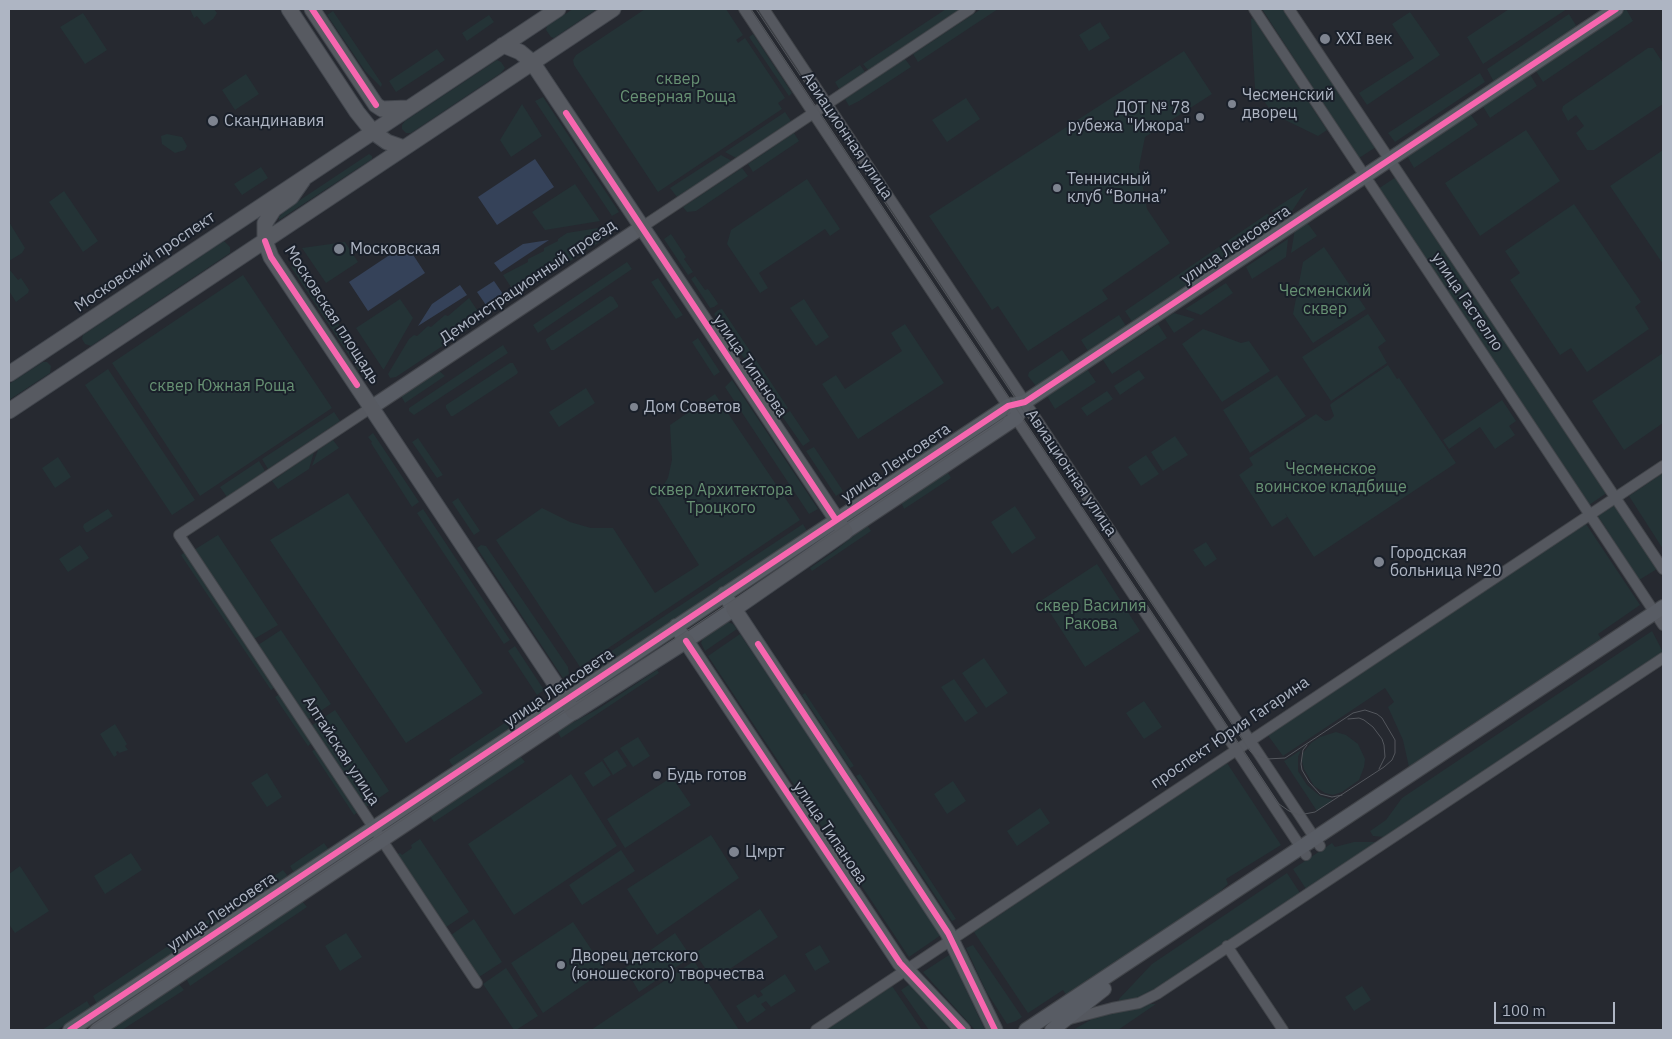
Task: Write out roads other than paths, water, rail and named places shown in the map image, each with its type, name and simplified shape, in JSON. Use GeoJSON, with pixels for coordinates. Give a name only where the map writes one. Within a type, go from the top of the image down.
{"type":"FeatureCollection","features":[{"type":"Feature","properties":{"kind":"main road"},"geometry":{"type":"LineString","coordinates":[[289,9],[357,112],[373,132],[387,142],[404,148]]}},
{"type":"Feature","properties":{"kind":"main road"},"geometry":{"type":"LineString","coordinates":[[312,9],[376,105],[382,109],[410,108]]}},
{"type":"Feature","properties":{"kind":"main road","name":"Московский проспект"},"geometry":{"type":"LineString","coordinates":[[9,374],[558,9]]}},
{"type":"Feature","properties":{"kind":"main road"},"geometry":{"type":"LineString","coordinates":[[9,411],[612,9]]}},
{"type":"Feature","properties":{"kind":"main road"},"geometry":{"type":"LineString","coordinates":[[503,45],[520,52],[532,62],[642,228]]}},
{"type":"Feature","properties":{"kind":"main road","name":"Московский проспект"},"geometry":{"type":"LineString","coordinates":[[265,240],[265,222],[269,215],[291,197],[303,180]]}},
{"type":"Feature","properties":{"kind":"main road","name":"улица Типанова"},"geometry":{"type":"LineString","coordinates":[[642,228],[840,526]]}},
{"type":"Feature","properties":{"kind":"main road","name":"Московская площадь"},"geometry":{"type":"LineString","coordinates":[[265,240],[271,257],[372,407]]}},
{"type":"Feature","properties":{"kind":"main road"},"geometry":{"type":"LineString","coordinates":[[372,407],[570,706]]}},
{"type":"Feature","properties":{"kind":"main road","name":"улица Ленсовета"},"geometry":{"type":"LineString","coordinates":[[734,609],[840,526]]}},
{"type":"Feature","properties":{"kind":"main road"},"geometry":{"type":"LineString","coordinates":[[734,609],[952,941],[994,1030]]}},
{"type":"Feature","properties":{"kind":"main road","name":"улица Типанова"},"geometry":{"type":"LineString","coordinates":[[686,640],[900,963],[963,1030]]}},
{"type":"Feature","properties":{"kind":"main road","name":"улица Ленсовета"},"geometry":{"type":"LineString","coordinates":[[570,706],[686,640]]}},
{"type":"Feature","properties":{"kind":"street","name":"Авиационная улица"},"geometry":{"type":"LineString","coordinates":[[744,9],[1304,851]]}},
{"type":"Feature","properties":{"kind":"street","name":"Авиационная улица"},"geometry":{"type":"LineString","coordinates":[[764,9],[1317,842]]}},
{"type":"Feature","properties":{"kind":"street","name":"Демонстрационный проезд"},"geometry":{"type":"LineString","coordinates":[[180,535],[970,9]]}},
{"type":"Feature","properties":{"kind":"street","name":"улица Гастелло"},"geometry":{"type":"LineString","coordinates":[[1254,9],[1590,515],[1661,616]]}},
{"type":"Feature","properties":{"kind":"street","name":"улица Гастелло"},"geometry":{"type":"LineString","coordinates":[[1290,9],[1663,569]]}},
{"type":"Feature","properties":{"kind":"street","name":"улица Ленсовета"},"geometry":{"type":"LineString","coordinates":[[840,526],[1008,406],[1025,402],[1616,9]]}},
{"type":"Feature","properties":{"kind":"street","name":"улица Ленсовета"},"geometry":{"type":"LineString","coordinates":[[97,1030],[382,840],[570,706],[676,626],[724,594],[840,526],[1016,418],[1025,402]]}},
{"type":"Feature","properties":{"kind":"street","name":"проспект Юрия Гагарина"},"geometry":{"type":"LineString","coordinates":[[816,1030],[1663,466]]}},
{"type":"Feature","properties":{"kind":"street","name":"Алтайская улица"},"geometry":{"type":"LineString","coordinates":[[180,535],[477,983]]}},
{"type":"Feature","properties":{"kind":"street"},"geometry":{"type":"LineString","coordinates":[[724,594],[734,609]]}},
{"type":"Feature","properties":{"kind":"street","name":"улица Ленсовета"},"geometry":{"type":"LineString","coordinates":[[686,640],[734,609]]}},
{"type":"Feature","properties":{"kind":"street"},"geometry":{"type":"LineString","coordinates":[[1052,1030],[1095,995],[1317,842],[1661,616]]}},
{"type":"Feature","properties":{"kind":"street","name":"улица Типанова"},"geometry":{"type":"LineString","coordinates":[[676,626],[686,640]]}},
{"type":"Feature","properties":{"kind":"street"},"geometry":{"type":"LineString","coordinates":[[1065,1020],[1148,1000],[1663,658]]}},
{"type":"Feature","properties":{"kind":"street","name":"улица Ленсовета"},"geometry":{"type":"LineString","coordinates":[[70,1030],[374,828],[570,706]]}},
{"type":"Feature","properties":{"kind":"street"},"geometry":{"type":"LineString","coordinates":[[1026,1030],[1304,851]]}},
{"type":"Feature","properties":{"kind":"street"},"geometry":{"type":"LineString","coordinates":[[1228,946],[1283,1030]]}},
{"type":"Feature","properties":{"kind":"water"},"geometry":{"type":"Polygon","coordinates":[[[535,159],[554,187],[497,225],[478,197],[535,159]]]}},
{"type":"Feature","properties":{"kind":"water"},"geometry":{"type":"Polygon","coordinates":[[[549,240],[501,272],[494,263],[523,244],[549,240]]]}},
{"type":"Feature","properties":{"kind":"water"},"geometry":{"type":"Polygon","coordinates":[[[406,244],[425,273],[368,311],[349,282],[406,244]]]}},
{"type":"Feature","properties":{"kind":"water"},"geometry":{"type":"Polygon","coordinates":[[[494,281],[505,297],[488,308],[477,292],[494,281]]]}},
{"type":"Feature","properties":{"kind":"water"},"geometry":{"type":"Polygon","coordinates":[[[460,285],[467,295],[418,326],[432,304],[460,285]]]}},
{"type":"Feature","properties":{"kind":"tram line"},"geometry":{"type":"LineString","coordinates":[[751,9],[1279,804],[1299,815],[1315,812],[1384,767],[1392,760],[1395,753],[1395,740],[1382,718],[1365,710],[1353,713],[1285,758],[1267,759],[1250,751],[756,9]]}},
{"type":"Feature","properties":{"kind":"tram line"},"geometry":{"type":"LineString","coordinates":[[87,1030],[1002,421],[1010,409],[1011,397]]}},
{"type":"Feature","properties":{"kind":"tram line"},"geometry":{"type":"LineString","coordinates":[[1348,719],[1359,718],[1364,720],[1373,727],[1382,739],[1385,757],[1379,769]]}},
{"type":"Feature","properties":{"kind":"tram line"},"geometry":{"type":"LineString","coordinates":[[1307,745],[1303,750],[1301,764],[1302,770],[1309,782],[1320,794],[1332,797],[1342,795]]}},
{"type":"Feature","properties":{"kind":"place","name":"XXI век"},"geometry":{"type":"Point","coordinates":[1325,39]}},
{"type":"Feature","properties":{"kind":"place","name":"Чесменский дворец"},"geometry":{"type":"Point","coordinates":[1232,104]}},
{"type":"Feature","properties":{"kind":"place","name":"ДОТ № 78 рубежа \"Ижора\""},"geometry":{"type":"Point","coordinates":[1200,117]}},
{"type":"Feature","properties":{"kind":"place","name":"Скандинавия"},"geometry":{"type":"Point","coordinates":[213,121]}},
{"type":"Feature","properties":{"kind":"place","name":"Теннисный клуб “Волна”"},"geometry":{"type":"Point","coordinates":[1057,188]}},
{"type":"Feature","properties":{"kind":"place","name":"Московская"},"geometry":{"type":"Point","coordinates":[339,249]}},
{"type":"Feature","properties":{"kind":"place","name":"Дом Советов"},"geometry":{"type":"Point","coordinates":[634,407]}},
{"type":"Feature","properties":{"kind":"place","name":"Городская больница №20"},"geometry":{"type":"Point","coordinates":[1379,562]}},
{"type":"Feature","properties":{"kind":"place","name":"Будь готов"},"geometry":{"type":"Point","coordinates":[657,775]}},
{"type":"Feature","properties":{"kind":"place","name":"Цмрт"},"geometry":{"type":"Point","coordinates":[734,852]}},
{"type":"Feature","properties":{"kind":"place","name":"Дворец детского (юношеского) творчества"},"geometry":{"type":"Point","coordinates":[561,965]}},
{"type":"Feature","properties":{"kind":"park label","name":"сквер Северная Роща"},"geometry":{"type":"Point","coordinates":[678,88]}},
{"type":"Feature","properties":{"kind":"park label","name":"Чесменский сквер"},"geometry":{"type":"Point","coordinates":[1325,300]}},
{"type":"Feature","properties":{"kind":"park label","name":"сквер Южная Роща"},"geometry":{"type":"Point","coordinates":[222,386]}},
{"type":"Feature","properties":{"kind":"park label","name":"Чесменское воинское кладбище"},"geometry":{"type":"Point","coordinates":[1331,478]}},
{"type":"Feature","properties":{"kind":"park label","name":"сквер Архитектора Троцкого"},"geometry":{"type":"Point","coordinates":[721,499]}},
{"type":"Feature","properties":{"kind":"park label","name":"сквер Василия Ракова"},"geometry":{"type":"Point","coordinates":[1091,615]}}]}
